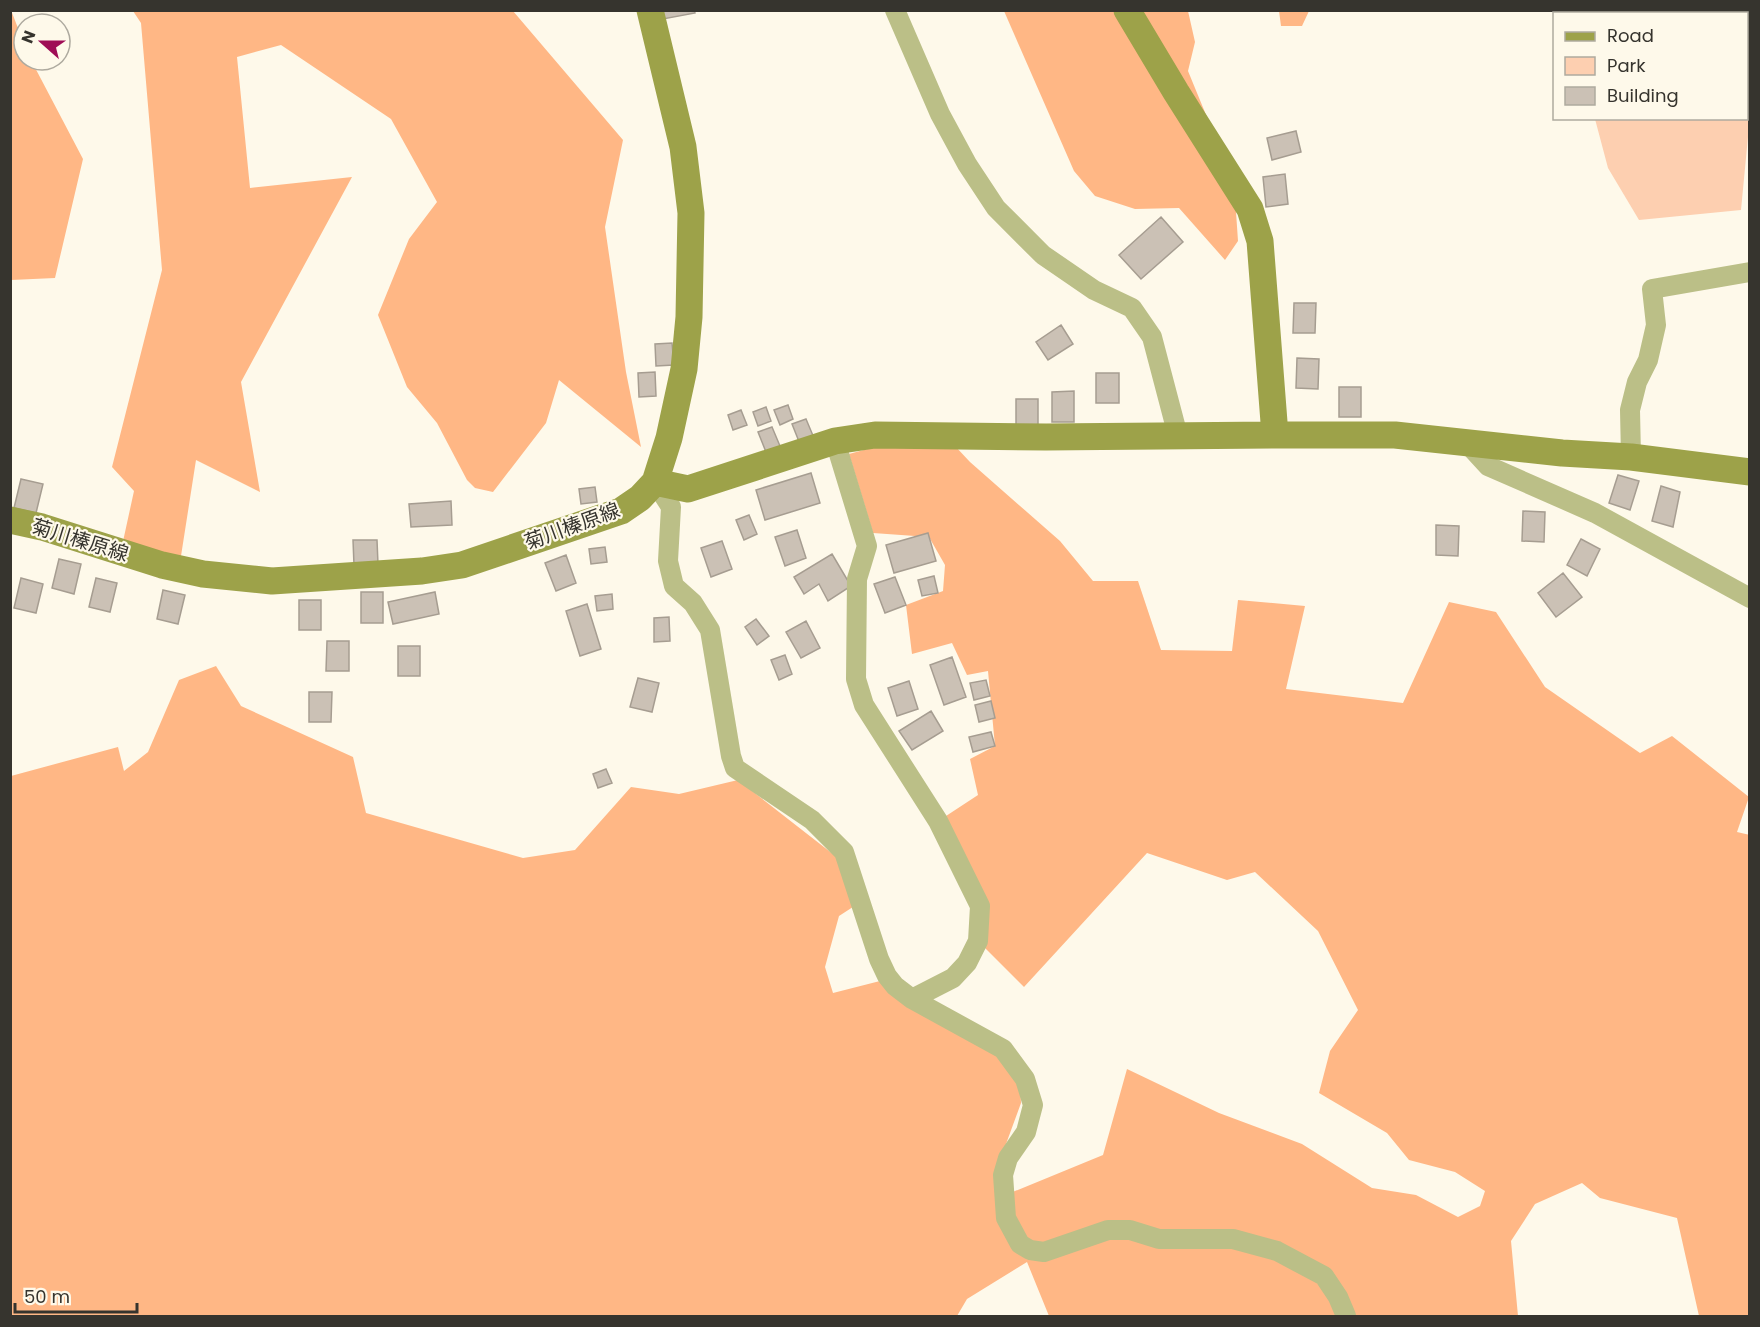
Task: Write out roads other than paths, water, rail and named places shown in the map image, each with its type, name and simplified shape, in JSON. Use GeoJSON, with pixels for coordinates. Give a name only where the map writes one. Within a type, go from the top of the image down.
{"type":"FeatureCollection","features":[{"type":"Feature","properties":{"kind":"street","name":"菊川榛原線"},"geometry":{"type":"LineString","coordinates":[[10,520],[42,527],[172,567],[203,574],[272,581],[422,571],[462,565],[621,511],[640,498],[655,482],[669,438],[684,369],[689,317],[691,213],[683,147],[650,10]]}},
{"type":"Feature","properties":{"kind":"street"},"geometry":{"type":"LineString","coordinates":[[896,10],[940,114],[967,164],[996,208],[1043,255],[1094,290],[1132,308],[1152,337],[1179,436]]}},
{"type":"Feature","properties":{"kind":"street"},"geometry":{"type":"LineString","coordinates":[[1127,10],[1250,209],[1260,241],[1275,435]]}},
{"type":"Feature","properties":{"kind":"street"},"geometry":{"type":"LineString","coordinates":[[1631,457],[1630,410],[1637,382],[1648,360],[1656,325],[1652,290],[1749,272]]}},
{"type":"Feature","properties":{"kind":"street"},"geometry":{"type":"LineString","coordinates":[[655,482],[688,489],[835,441],[875,435],[1395,435],[1562,453],[1631,457],[1749,472]]}},
{"type":"Feature","properties":{"kind":"street"},"geometry":{"type":"LineString","coordinates":[[835,441],[867,546],[857,579],[856,680],[864,705],[938,821],[980,906],[978,941],[967,963],[953,978],[912,999]]}},
{"type":"Feature","properties":{"kind":"street"},"geometry":{"type":"LineString","coordinates":[[1466,442],[1488,466],[1596,513],[1749,598]]}},
{"type":"Feature","properties":{"kind":"street"},"geometry":{"type":"LineString","coordinates":[[655,482],[671,507],[668,561],[674,586],[693,603],[710,630],[730,756],[735,768],[812,820],[844,852],[879,959],[895,986],[912,999],[1003,1049],[1025,1079],[1033,1105],[1026,1132],[1008,1158],[1003,1175],[1006,1218],[1020,1244],[1030,1250],[1044,1252],[1108,1230],[1130,1230],[1159,1239],[1233,1239],[1277,1251],[1324,1276],[1338,1298],[1346,1317]]}}]}
